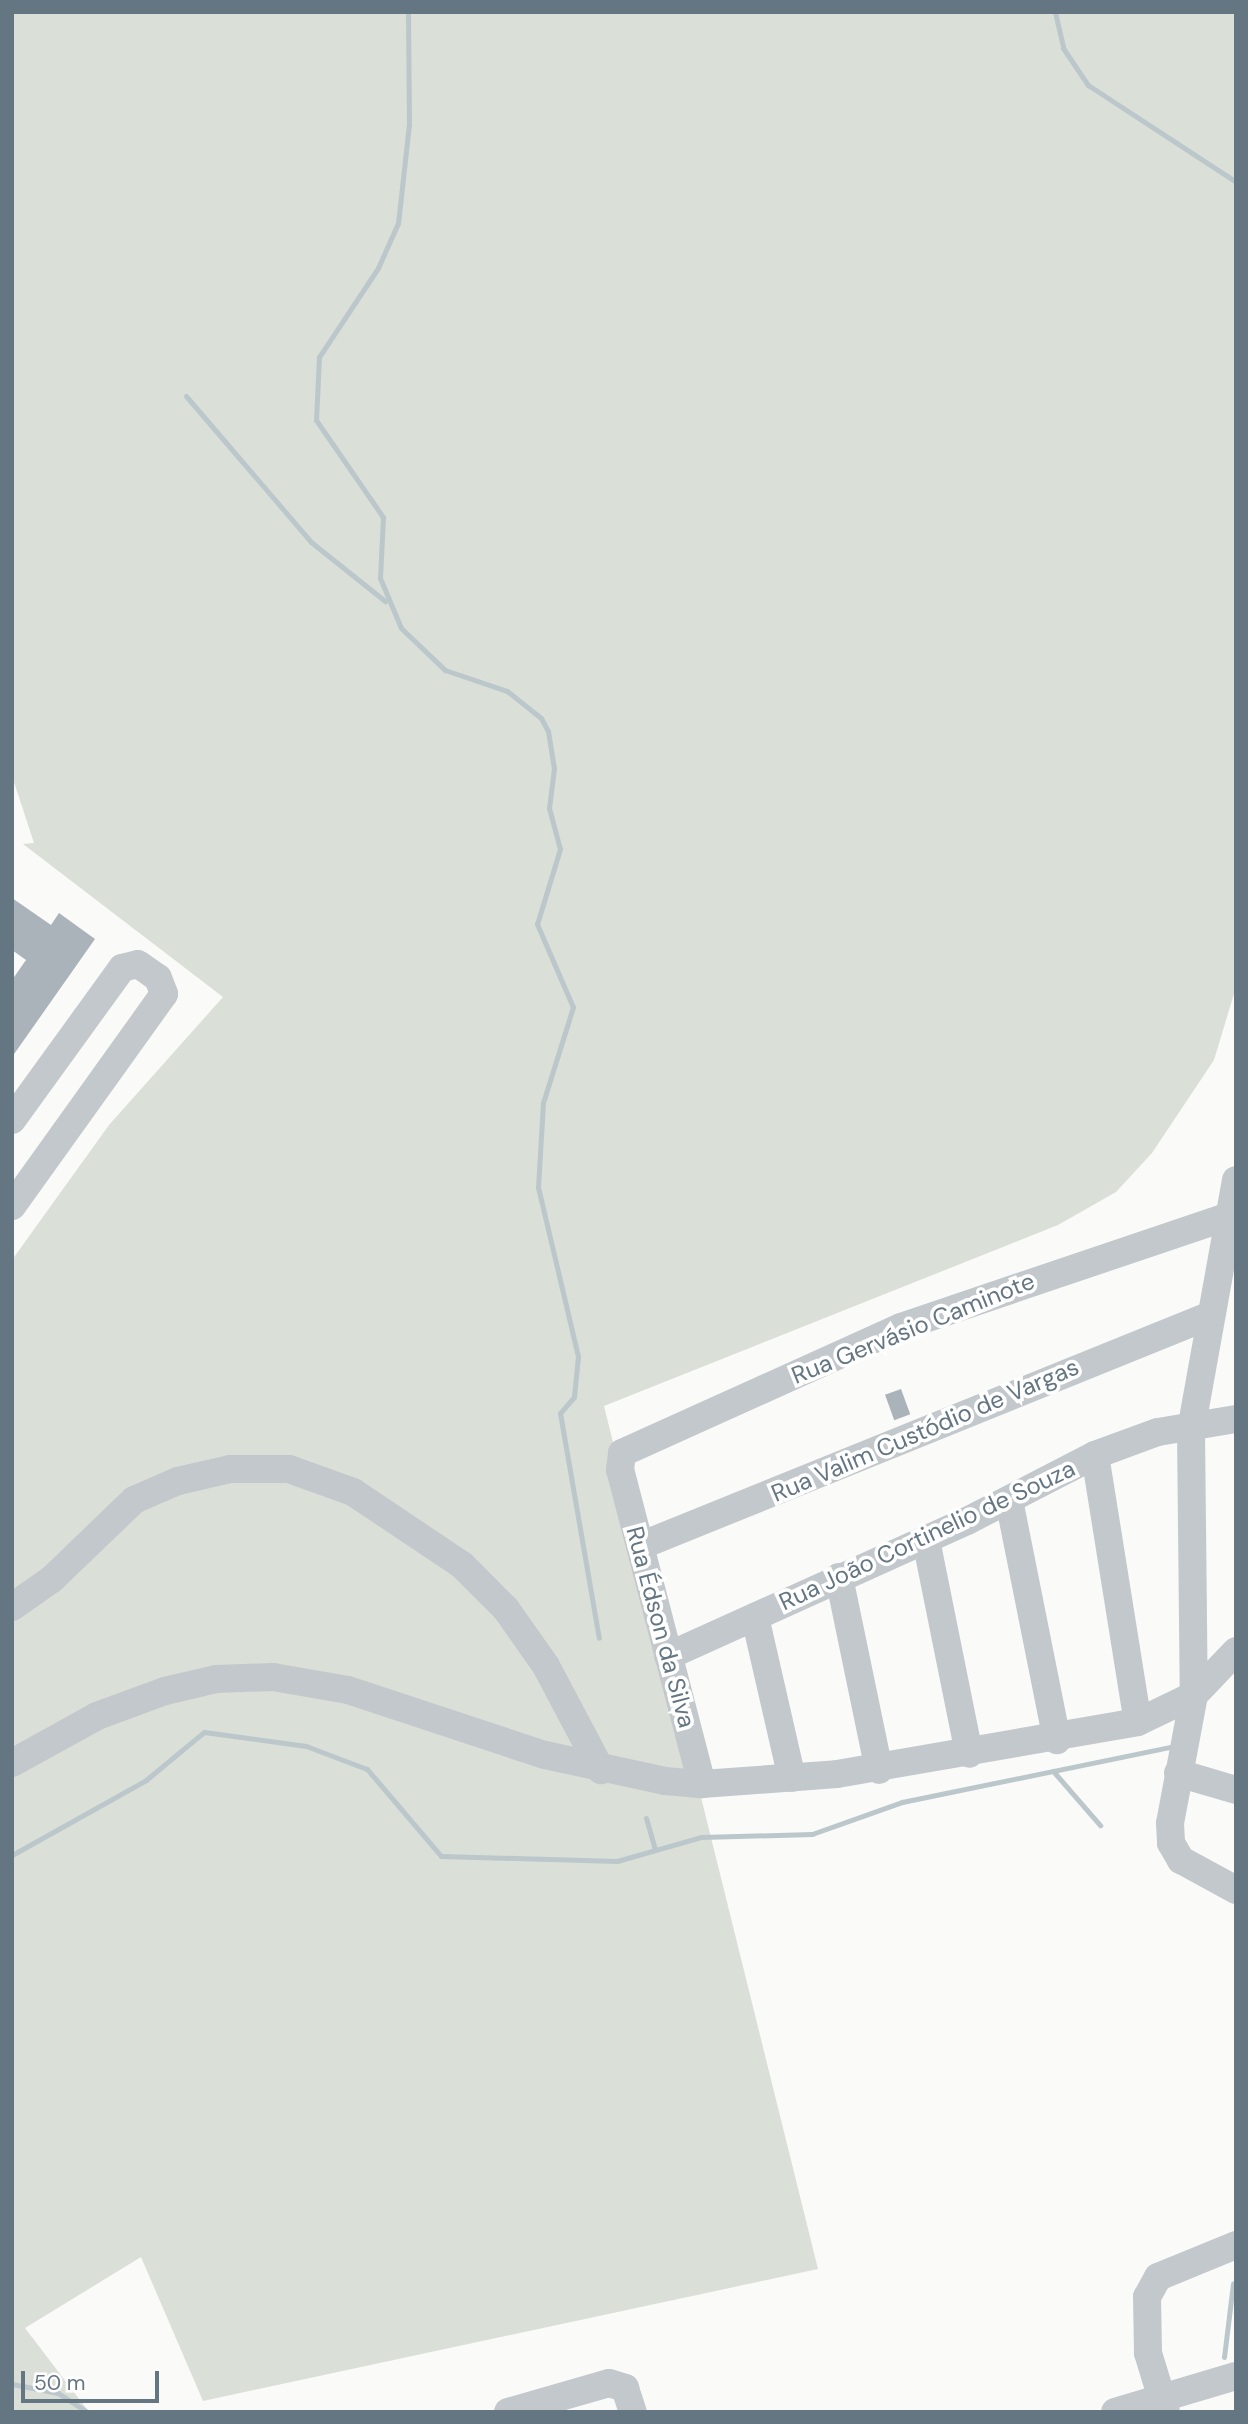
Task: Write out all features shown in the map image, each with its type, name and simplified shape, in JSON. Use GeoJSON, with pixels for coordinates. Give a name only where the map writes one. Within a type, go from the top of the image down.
{"type":"FeatureCollection","features":[{"type":"Feature","properties":{"kind":"street"},"geometry":{"type":"LineString","coordinates":[[12,1120],[122,968],[138,964],[158,978],[164,994],[12,1206]]}},
{"type":"Feature","properties":{"kind":"street"},"geometry":{"type":"LineString","coordinates":[[1236,1180],[1228,1216],[1228,1275],[1211,1315],[1191,1430],[1194,1695],[1178,1773],[1171,1843],[1191,1867],[1236,1890]]}},
{"type":"Feature","properties":{"kind":"street","name":"Rua Gervásio Caminote"},"geometry":{"type":"LineString","coordinates":[[620,1470],[622,1453],[628,1447],[901,1328],[1228,1216]]}},
{"type":"Feature","properties":{"kind":"street","name":"Rua Valim Custódio de Vargas"},"geometry":{"type":"LineString","coordinates":[[640,1546],[1211,1315]]}},
{"type":"Feature","properties":{"kind":"street","name":"Rua João Cortinelio de Souza"},"geometry":{"type":"LineString","coordinates":[[668,1656],[926,1540],[1095,1455],[1158,1432],[1191,1430],[1236,1419]]}},
{"type":"Feature","properties":{"kind":"street"},"geometry":{"type":"LineString","coordinates":[[1095,1455],[1138,1722]]}},
{"type":"Feature","properties":{"kind":"street"},"geometry":{"type":"LineString","coordinates":[[12,1607],[52,1579],[134,1500],[178,1481],[230,1469],[289,1469],[353,1492],[462,1565],[506,1609],[547,1666],[601,1770]]}},
{"type":"Feature","properties":{"kind":"street","name":"Rua Édson da Silva"},"geometry":{"type":"LineString","coordinates":[[620,1470],[702,1784]]}},
{"type":"Feature","properties":{"kind":"street"},"geometry":{"type":"LineString","coordinates":[[1009,1500],[1057,1740]]}},
{"type":"Feature","properties":{"kind":"street"},"geometry":{"type":"LineString","coordinates":[[926,1540],[969,1754]]}},
{"type":"Feature","properties":{"kind":"street"},"geometry":{"type":"LineString","coordinates":[[839,1577],[879,1770]]}},
{"type":"Feature","properties":{"kind":"street"},"geometry":{"type":"LineString","coordinates":[[755,1617],[792,1778]]}},
{"type":"Feature","properties":{"kind":"street"},"geometry":{"type":"LineString","coordinates":[[12,1763],[97,1716],[165,1691],[216,1679],[273,1676],[348,1690],[601,1770],[702,1784],[792,1778],[879,1770],[1057,1740],[1138,1722],[1194,1695],[1236,1652]]}},
{"type":"Feature","properties":{"kind":"street"},"geometry":{"type":"LineString","coordinates":[[1178,1773],[1236,1790]]}},
{"type":"Feature","properties":{"kind":"street"},"geometry":{"type":"LineString","coordinates":[[1164,2405],[1148,2353],[1147,2297],[1158,2277],[1236,2245]]}},
{"type":"Feature","properties":{"kind":"street"},"geometry":{"type":"LineString","coordinates":[[1115,2412],[1164,2405],[1236,2376]]}},
{"type":"Feature","properties":{"kind":"street"},"geometry":{"type":"LineString","coordinates":[[508,2412],[609,2383],[625,2388],[633,2412]]}},
{"type":"Feature","properties":{"kind":"shaded area"},"geometry":{"type":"Polygon","coordinates":[[[12,12],[1236,12],[1236,987],[1214,1060],[1152,1153],[1116,1192],[1058,1225],[604,1406],[818,2269],[203,2401],[141,2257],[25,2328],[89,2412],[12,2412],[12,1260],[109,1125],[223,997],[23,844],[34,843],[12,776],[12,12]]]}},
{"type":"Feature","properties":{"kind":"building"},"geometry":{"type":"Polygon","coordinates":[[[12,898],[51,925],[59,913],[95,939],[12,1057],[12,980],[26,960],[12,950],[12,898]]]}},
{"type":"Feature","properties":{"kind":"building"},"geometry":{"type":"Polygon","coordinates":[[[901,1389],[910,1414],[894,1420],[885,1395],[901,1389]]]}},
{"type":"Feature","properties":{"kind":"waterway"},"geometry":{"type":"LineString","coordinates":[[408,12],[409,124],[398,223],[378,268],[319,357],[316,420],[383,517],[380,578],[401,628],[445,670],[507,691],[541,718],[548,731],[554,768],[549,808],[560,849],[537,924],[573,1007],[543,1103],[538,1187],[578,1356],[574,1397],[560,1413],[599,1638]]}},
{"type":"Feature","properties":{"kind":"waterway"},"geometry":{"type":"LineString","coordinates":[[1055,12],[1063,48],[1088,85],[1236,182]]}},
{"type":"Feature","properties":{"kind":"waterway"},"geometry":{"type":"LineString","coordinates":[[186,396],[311,542],[385,601]]}},
{"type":"Feature","properties":{"kind":"waterway"},"geometry":{"type":"LineString","coordinates":[[12,1855],[146,1780],[204,1732],[306,1746],[367,1769],[441,1856],[617,1861],[701,1837],[812,1834],[902,1802],[1170,1747]]}},
{"type":"Feature","properties":{"kind":"waterway"},"geometry":{"type":"LineString","coordinates":[[1053,1771],[1100,1825]]}},
{"type":"Feature","properties":{"kind":"waterway"},"geometry":{"type":"LineString","coordinates":[[646,1818],[655,1850]]}},
{"type":"Feature","properties":{"kind":"waterway"},"geometry":{"type":"LineString","coordinates":[[1224,2357],[1233,2284]]}},
{"type":"Feature","properties":{"kind":"waterway"},"geometry":{"type":"LineString","coordinates":[[12,2384],[58,2393],[87,2412]]}}]}
